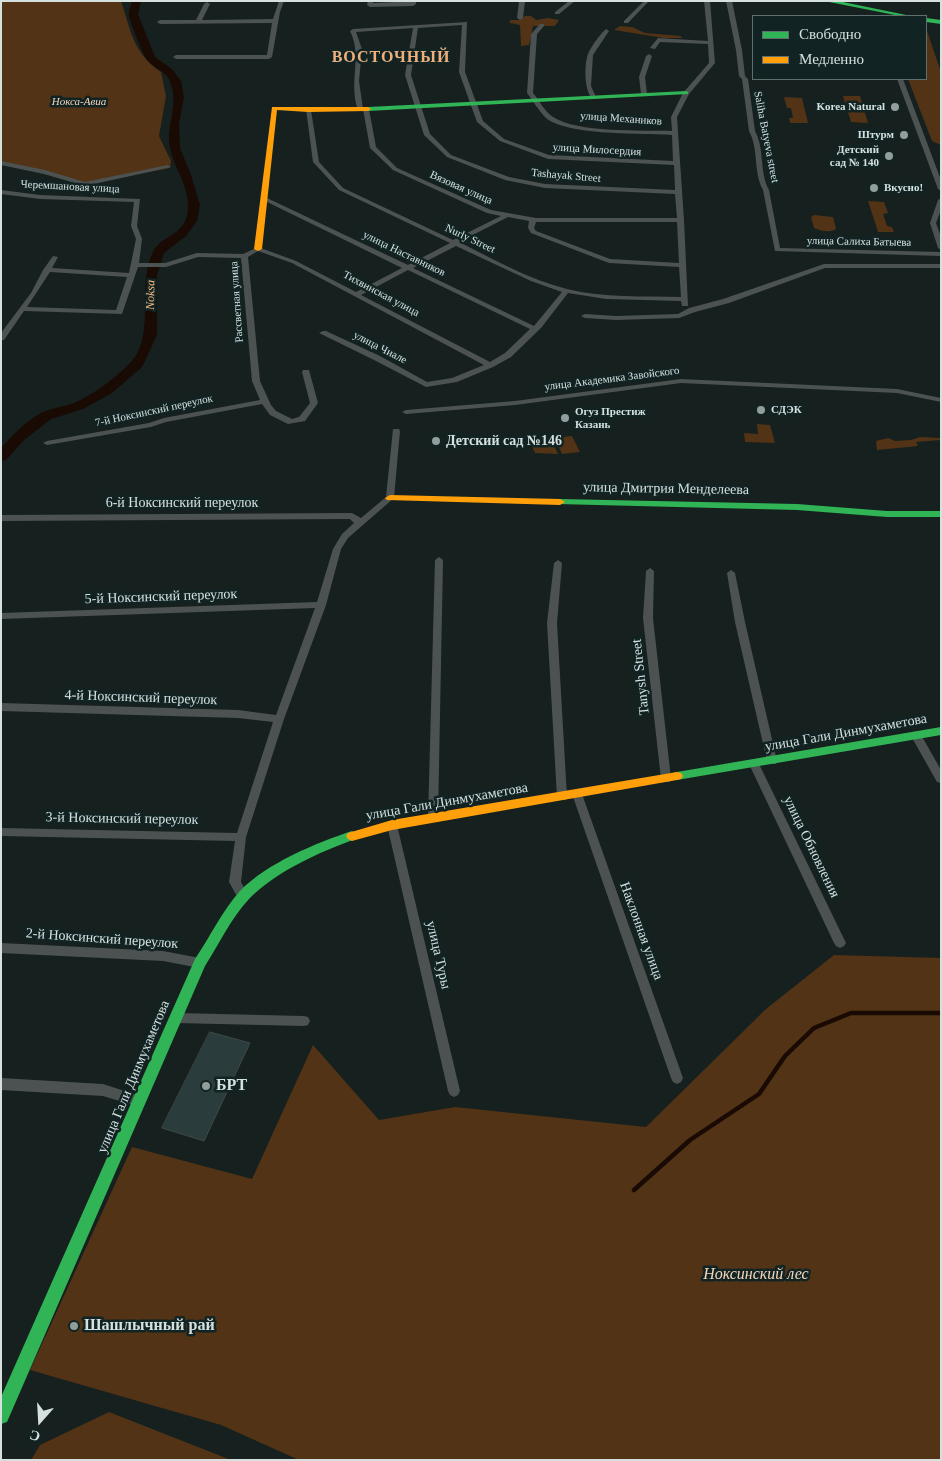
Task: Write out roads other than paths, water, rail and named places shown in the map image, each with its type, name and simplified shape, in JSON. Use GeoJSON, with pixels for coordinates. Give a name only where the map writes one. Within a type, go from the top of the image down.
{"type":"FeatureCollection","features":[{"type":"Feature","properties":{"kind":"street"},"geometry":{"type":"LineString","coordinates":[[176,57],[269,57],[277,12],[282,1]]}},
{"type":"Feature","properties":{"kind":"street"},"geometry":{"type":"LineString","coordinates":[[372,1],[370,5],[413,4],[413,1]]}},
{"type":"Feature","properties":{"kind":"street"},"geometry":{"type":"LineString","coordinates":[[520,18],[522,1]]}},
{"type":"Feature","properties":{"kind":"street"},"geometry":{"type":"LineString","coordinates":[[557,14],[573,1]]}},
{"type":"Feature","properties":{"kind":"street"},"geometry":{"type":"LineString","coordinates":[[626,22],[647,1]]}},
{"type":"Feature","properties":{"kind":"street"},"geometry":{"type":"LineString","coordinates":[[692,310],[685,307],[684,299],[682,220],[678,192],[674,116],[686,93],[712,63],[707,1]]}},
{"type":"Feature","properties":{"kind":"street","name":"Saliha Batyeva street"},"geometry":{"type":"LineString","coordinates":[[729,1],[742,76],[745,79],[752,131],[756,138],[762,183],[766,190],[777,250],[941,254]]}},
{"type":"Feature","properties":{"kind":"street"},"geometry":{"type":"LineString","coordinates":[[826,1],[888,14]]}},
{"type":"Feature","properties":{"kind":"street"},"geometry":{"type":"LineString","coordinates":[[198,22],[207,4]]}},
{"type":"Feature","properties":{"kind":"street"},"geometry":{"type":"LineString","coordinates":[[927,20],[941,22]]}},
{"type":"Feature","properties":{"kind":"street"},"geometry":{"type":"LineString","coordinates":[[160,22],[275,21]]}},
{"type":"Feature","properties":{"kind":"street","name":"улица Милосердия"},"geometry":{"type":"LineString","coordinates":[[416,26],[465,23],[462,72],[480,122],[502,140],[548,157],[676,163]]}},
{"type":"Feature","properties":{"kind":"street","name":"улица Механиков"},"geometry":{"type":"LineString","coordinates":[[542,25],[534,34],[530,93],[550,117],[568,125],[588,128],[675,132]]}},
{"type":"Feature","properties":{"kind":"street","name":"Вязовая улица"},"geometry":{"type":"LineString","coordinates":[[416,26],[353,31],[360,42],[356,79],[373,148],[395,169],[489,212],[506,216],[532,220],[682,220]]}},
{"type":"Feature","properties":{"kind":"street","name":"Tashayak Street"},"geometry":{"type":"LineString","coordinates":[[416,26],[408,75],[428,135],[449,156],[507,179],[545,186],[678,192]]}},
{"type":"Feature","properties":{"kind":"street"},"geometry":{"type":"LineString","coordinates":[[593,97],[588,86],[590,56],[606,31]]}},
{"type":"Feature","properties":{"kind":"street"},"geometry":{"type":"LineString","coordinates":[[652,48],[658,40],[710,43]]}},
{"type":"Feature","properties":{"kind":"street"},"geometry":{"type":"LineString","coordinates":[[644,94],[642,77],[649,56]]}},
{"type":"Feature","properties":{"kind":"street"},"geometry":{"type":"LineString","coordinates":[[900,80],[941,188]]}},
{"type":"Feature","properties":{"kind":"street"},"geometry":{"type":"LineString","coordinates":[[308,110],[686,93]]}},
{"type":"Feature","properties":{"kind":"street","name":"Рассветная улица"},"geometry":{"type":"LineString","coordinates":[[306,372],[314,403],[302,419],[296,422],[279,418],[265,402],[256,381],[244,256],[258,250],[274,108],[308,110]]}},
{"type":"Feature","properties":{"kind":"street","name":"Nurly Street"},"geometry":{"type":"LineString","coordinates":[[308,110],[316,162],[341,188],[534,280],[566,291],[606,297],[684,299]]}},
{"type":"Feature","properties":{"kind":"street"},"geometry":{"type":"LineString","coordinates":[[1,163],[45,172],[85,184],[168,167]]}},
{"type":"Feature","properties":{"kind":"street","name":"Черемшановая улица"},"geometry":{"type":"LineString","coordinates":[[1,192],[40,196],[138,200],[134,226],[139,239],[135,265]]}},
{"type":"Feature","properties":{"kind":"street","name":"улица Наставников"},"geometry":{"type":"LineString","coordinates":[[265,198],[535,328]]}},
{"type":"Feature","properties":{"kind":"street"},"geometry":{"type":"LineString","coordinates":[[941,200],[932,223],[941,248]]}},
{"type":"Feature","properties":{"kind":"street"},"geometry":{"type":"LineString","coordinates":[[357,294],[506,216]]}},
{"type":"Feature","properties":{"kind":"street"},"geometry":{"type":"LineString","coordinates":[[532,220],[530,228],[533,232],[609,261],[684,264]]}},
{"type":"Feature","properties":{"kind":"street","name":"Тихвинская улица"},"geometry":{"type":"LineString","coordinates":[[258,250],[294,262],[490,365]]}},
{"type":"Feature","properties":{"kind":"street"},"geometry":{"type":"LineString","coordinates":[[23,309],[119,312],[135,265],[166,265],[197,255],[244,256]]}},
{"type":"Feature","properties":{"kind":"street"},"geometry":{"type":"LineString","coordinates":[[1,338],[23,309],[55,257]]}},
{"type":"Feature","properties":{"kind":"street"},"geometry":{"type":"LineString","coordinates":[[585,316],[647,318],[679,316],[692,310],[726,302],[824,266],[941,266]]}},
{"type":"Feature","properties":{"kind":"street"},"geometry":{"type":"LineString","coordinates":[[46,270],[132,275]]}},
{"type":"Feature","properties":{"kind":"street"},"geometry":{"type":"LineString","coordinates":[[490,365],[508,355],[535,328],[566,291]]}},
{"type":"Feature","properties":{"kind":"street","name":"улица Чиале"},"geometry":{"type":"LineString","coordinates":[[323,333],[377,358],[426,385],[454,380],[490,365]]}},
{"type":"Feature","properties":{"kind":"street","name":"улица Академика Завойского"},"geometry":{"type":"LineString","coordinates":[[406,412],[515,403],[680,381],[897,391],[941,400]]}},
{"type":"Feature","properties":{"kind":"street","name":"7-й Ноксинский переулок"},"geometry":{"type":"LineString","coordinates":[[48,443],[152,425],[164,420],[265,402]]}},
{"type":"Feature","properties":{"kind":"street"},"geometry":{"type":"LineString","coordinates":[[243,898],[235,882],[242,837],[279,719],[321,605],[337,549],[345,536],[390,498],[396,431]]}},
{"type":"Feature","properties":{"kind":"street","name":"улица Дмитрия Менделеева"},"geometry":{"type":"LineString","coordinates":[[390,498],[797,507],[887,514],[941,514]]}},
{"type":"Feature","properties":{"kind":"street","name":"6-й Ноксинский переулок"},"geometry":{"type":"LineString","coordinates":[[1,518],[352,516],[357,519],[359,524]]}},
{"type":"Feature","properties":{"kind":"street"},"geometry":{"type":"LineString","coordinates":[[433,818],[439,560]]}},
{"type":"Feature","properties":{"kind":"street"},"geometry":{"type":"LineString","coordinates":[[558,563],[552,623],[562,797]]}},
{"type":"Feature","properties":{"kind":"street","name":"Tanysh Street"},"geometry":{"type":"LineString","coordinates":[[650,571],[648,618],[666,779]]}},
{"type":"Feature","properties":{"kind":"street"},"geometry":{"type":"LineString","coordinates":[[731,573],[740,622],[772,761]]}},
{"type":"Feature","properties":{"kind":"street","name":"5-й Ноксинский переулок"},"geometry":{"type":"LineString","coordinates":[[1,616],[321,605]]}},
{"type":"Feature","properties":{"kind":"street","name":"4-й Ноксинский переулок"},"geometry":{"type":"LineString","coordinates":[[1,707],[238,714],[279,719]]}},
{"type":"Feature","properties":{"kind":"street","name":"улица Гали Динмухаметова"},"geometry":{"type":"LineString","coordinates":[[1,1416],[5,1396],[140,1101],[200,963],[243,898],[256,884],[294,862],[343,838],[392,825],[941,731]]}},
{"type":"Feature","properties":{"kind":"street"},"geometry":{"type":"LineString","coordinates":[[916,736],[941,779]]}},
{"type":"Feature","properties":{"kind":"street","name":"улица Обновления"},"geometry":{"type":"LineString","coordinates":[[754,764],[840,943]]}},
{"type":"Feature","properties":{"kind":"street","name":"Наклонная улица"},"geometry":{"type":"LineString","coordinates":[[577,794],[677,1078]]}},
{"type":"Feature","properties":{"kind":"street","name":"улица Туры"},"geometry":{"type":"LineString","coordinates":[[392,825],[454,1091]]}},
{"type":"Feature","properties":{"kind":"street","name":"3-й Ноксинский переулок"},"geometry":{"type":"LineString","coordinates":[[1,832],[242,837]]}},
{"type":"Feature","properties":{"kind":"street","name":"2-й Ноксинский переулок"},"geometry":{"type":"LineString","coordinates":[[1,948],[163,956],[200,963]]}},
{"type":"Feature","properties":{"kind":"street"},"geometry":{"type":"LineString","coordinates":[[176,1018],[304,1021]]}},
{"type":"Feature","properties":{"kind":"street"},"geometry":{"type":"LineString","coordinates":[[1,1084],[103,1090],[140,1101]]}},
{"type":"Feature","properties":{"kind":"waterway","name":"Noksa"},"geometry":{"type":"LineString","coordinates":[[1,457],[19,437],[46,416],[78,406],[107,390],[137,364],[151,335],[151,275],[159,251],[182,234],[191,221],[194,205],[186,175],[175,148],[174,124],[179,97],[176,81],[169,71],[151,59],[133,14],[137,1]]}},
{"type":"Feature","properties":{"kind":"waterway"},"geometry":{"type":"LineString","coordinates":[[634,1190],[690,1140],[759,1094],[785,1056],[814,1028],[851,1013],[941,1013]]}},
{"type":"Feature","properties":{"kind":"place","name":"Korea Natural"},"geometry":{"type":"Point","coordinates":[895,107]}},
{"type":"Feature","properties":{"kind":"place","name":"Штурм"},"geometry":{"type":"Point","coordinates":[904,135]}},
{"type":"Feature","properties":{"kind":"place","name":"Детский сад № 140"},"geometry":{"type":"Point","coordinates":[889,156]}},
{"type":"Feature","properties":{"kind":"place","name":"Вкусно!"},"geometry":{"type":"Point","coordinates":[874,188]}},
{"type":"Feature","properties":{"kind":"place","name":"СДЭК"},"geometry":{"type":"Point","coordinates":[761,410]}},
{"type":"Feature","properties":{"kind":"place","name":"Огуз Престиж Казань"},"geometry":{"type":"Point","coordinates":[565,418]}},
{"type":"Feature","properties":{"kind":"place","name":"Детский сад №146"},"geometry":{"type":"Point","coordinates":[436,441]}},
{"type":"Feature","properties":{"kind":"place","name":"БРТ"},"geometry":{"type":"Point","coordinates":[206,1086]}},
{"type":"Feature","properties":{"kind":"place","name":"Шашлычный рай"},"geometry":{"type":"Point","coordinates":[74,1326]}},
{"type":"Feature","properties":{"kind":"district","name":"ВОСТОЧНЫЙ"},"geometry":{"type":"Point","coordinates":[391,58]}},
{"type":"Feature","properties":{"kind":"park label","name":"Нокса-Авиа"},"geometry":{"type":"Point","coordinates":[79,102]}},
{"type":"Feature","properties":{"kind":"park label","name":"Ноксинский лес"},"geometry":{"type":"Point","coordinates":[756,1275]}}]}
